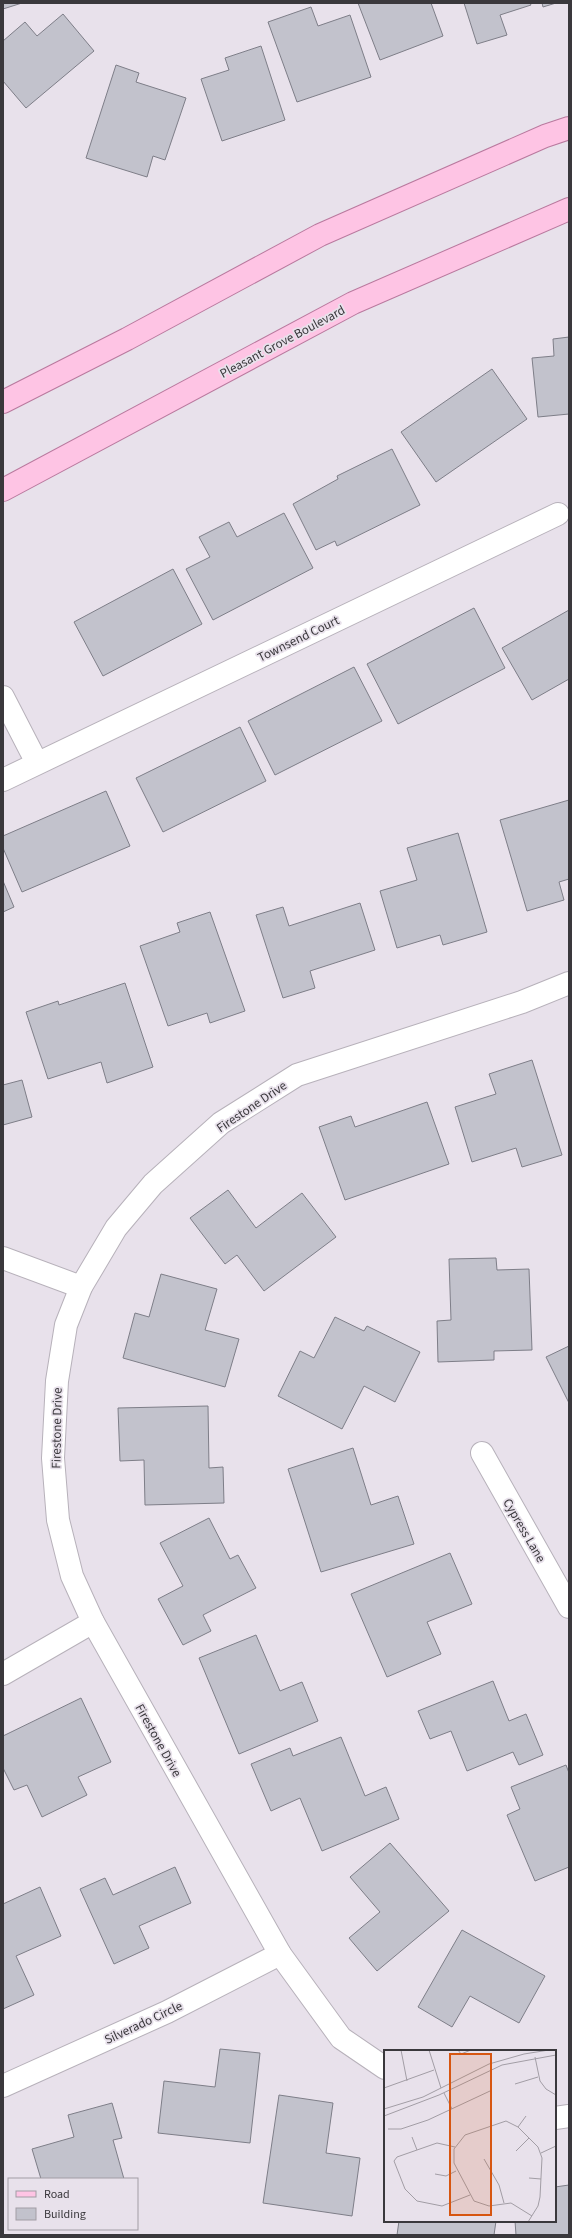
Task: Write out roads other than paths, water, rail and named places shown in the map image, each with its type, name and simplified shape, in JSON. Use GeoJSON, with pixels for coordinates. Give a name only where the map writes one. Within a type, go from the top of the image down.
{"type":"FeatureCollection","features":[{"type":"Feature","properties":{"kind":"main road"},"geometry":{"type":"LineString","coordinates":[[3,402],[127,339],[320,235],[545,136],[569,128]]}},
{"type":"Feature","properties":{"kind":"main road","name":"Pleasant Grove Boulevard"},"geometry":{"type":"LineString","coordinates":[[3,490],[353,303],[569,209]]}},
{"type":"Feature","properties":{"kind":"street","name":"Townsend Court"},"geometry":{"type":"LineString","coordinates":[[3,780],[558,514]]}},
{"type":"Feature","properties":{"kind":"street"},"geometry":{"type":"LineString","coordinates":[[3,697],[37,763]]}},
{"type":"Feature","properties":{"kind":"street","name":"Firestone Drive"},"geometry":{"type":"LineString","coordinates":[[384,2067],[341,2038],[280,1954],[93,1622],[72,1576],[58,1520],[54,1458],[57,1381],[66,1325],[81,1287],[116,1228],[153,1184],[221,1123],[297,1075],[522,1002],[569,983]]}},
{"type":"Feature","properties":{"kind":"street"},"geometry":{"type":"LineString","coordinates":[[3,1258],[81,1287]]}},
{"type":"Feature","properties":{"kind":"street","name":"Cypress Lane"},"geometry":{"type":"LineString","coordinates":[[482,1453],[569,1607]]}},
{"type":"Feature","properties":{"kind":"street"},"geometry":{"type":"LineString","coordinates":[[3,1674],[93,1622]]}},
{"type":"Feature","properties":{"kind":"street","name":"Silverado Circle"},"geometry":{"type":"LineString","coordinates":[[3,2086],[167,2012],[280,1954]]}},
{"type":"Feature","properties":{"kind":"street"},"geometry":{"type":"LineString","coordinates":[[556,2118],[569,2116]]}}]}
